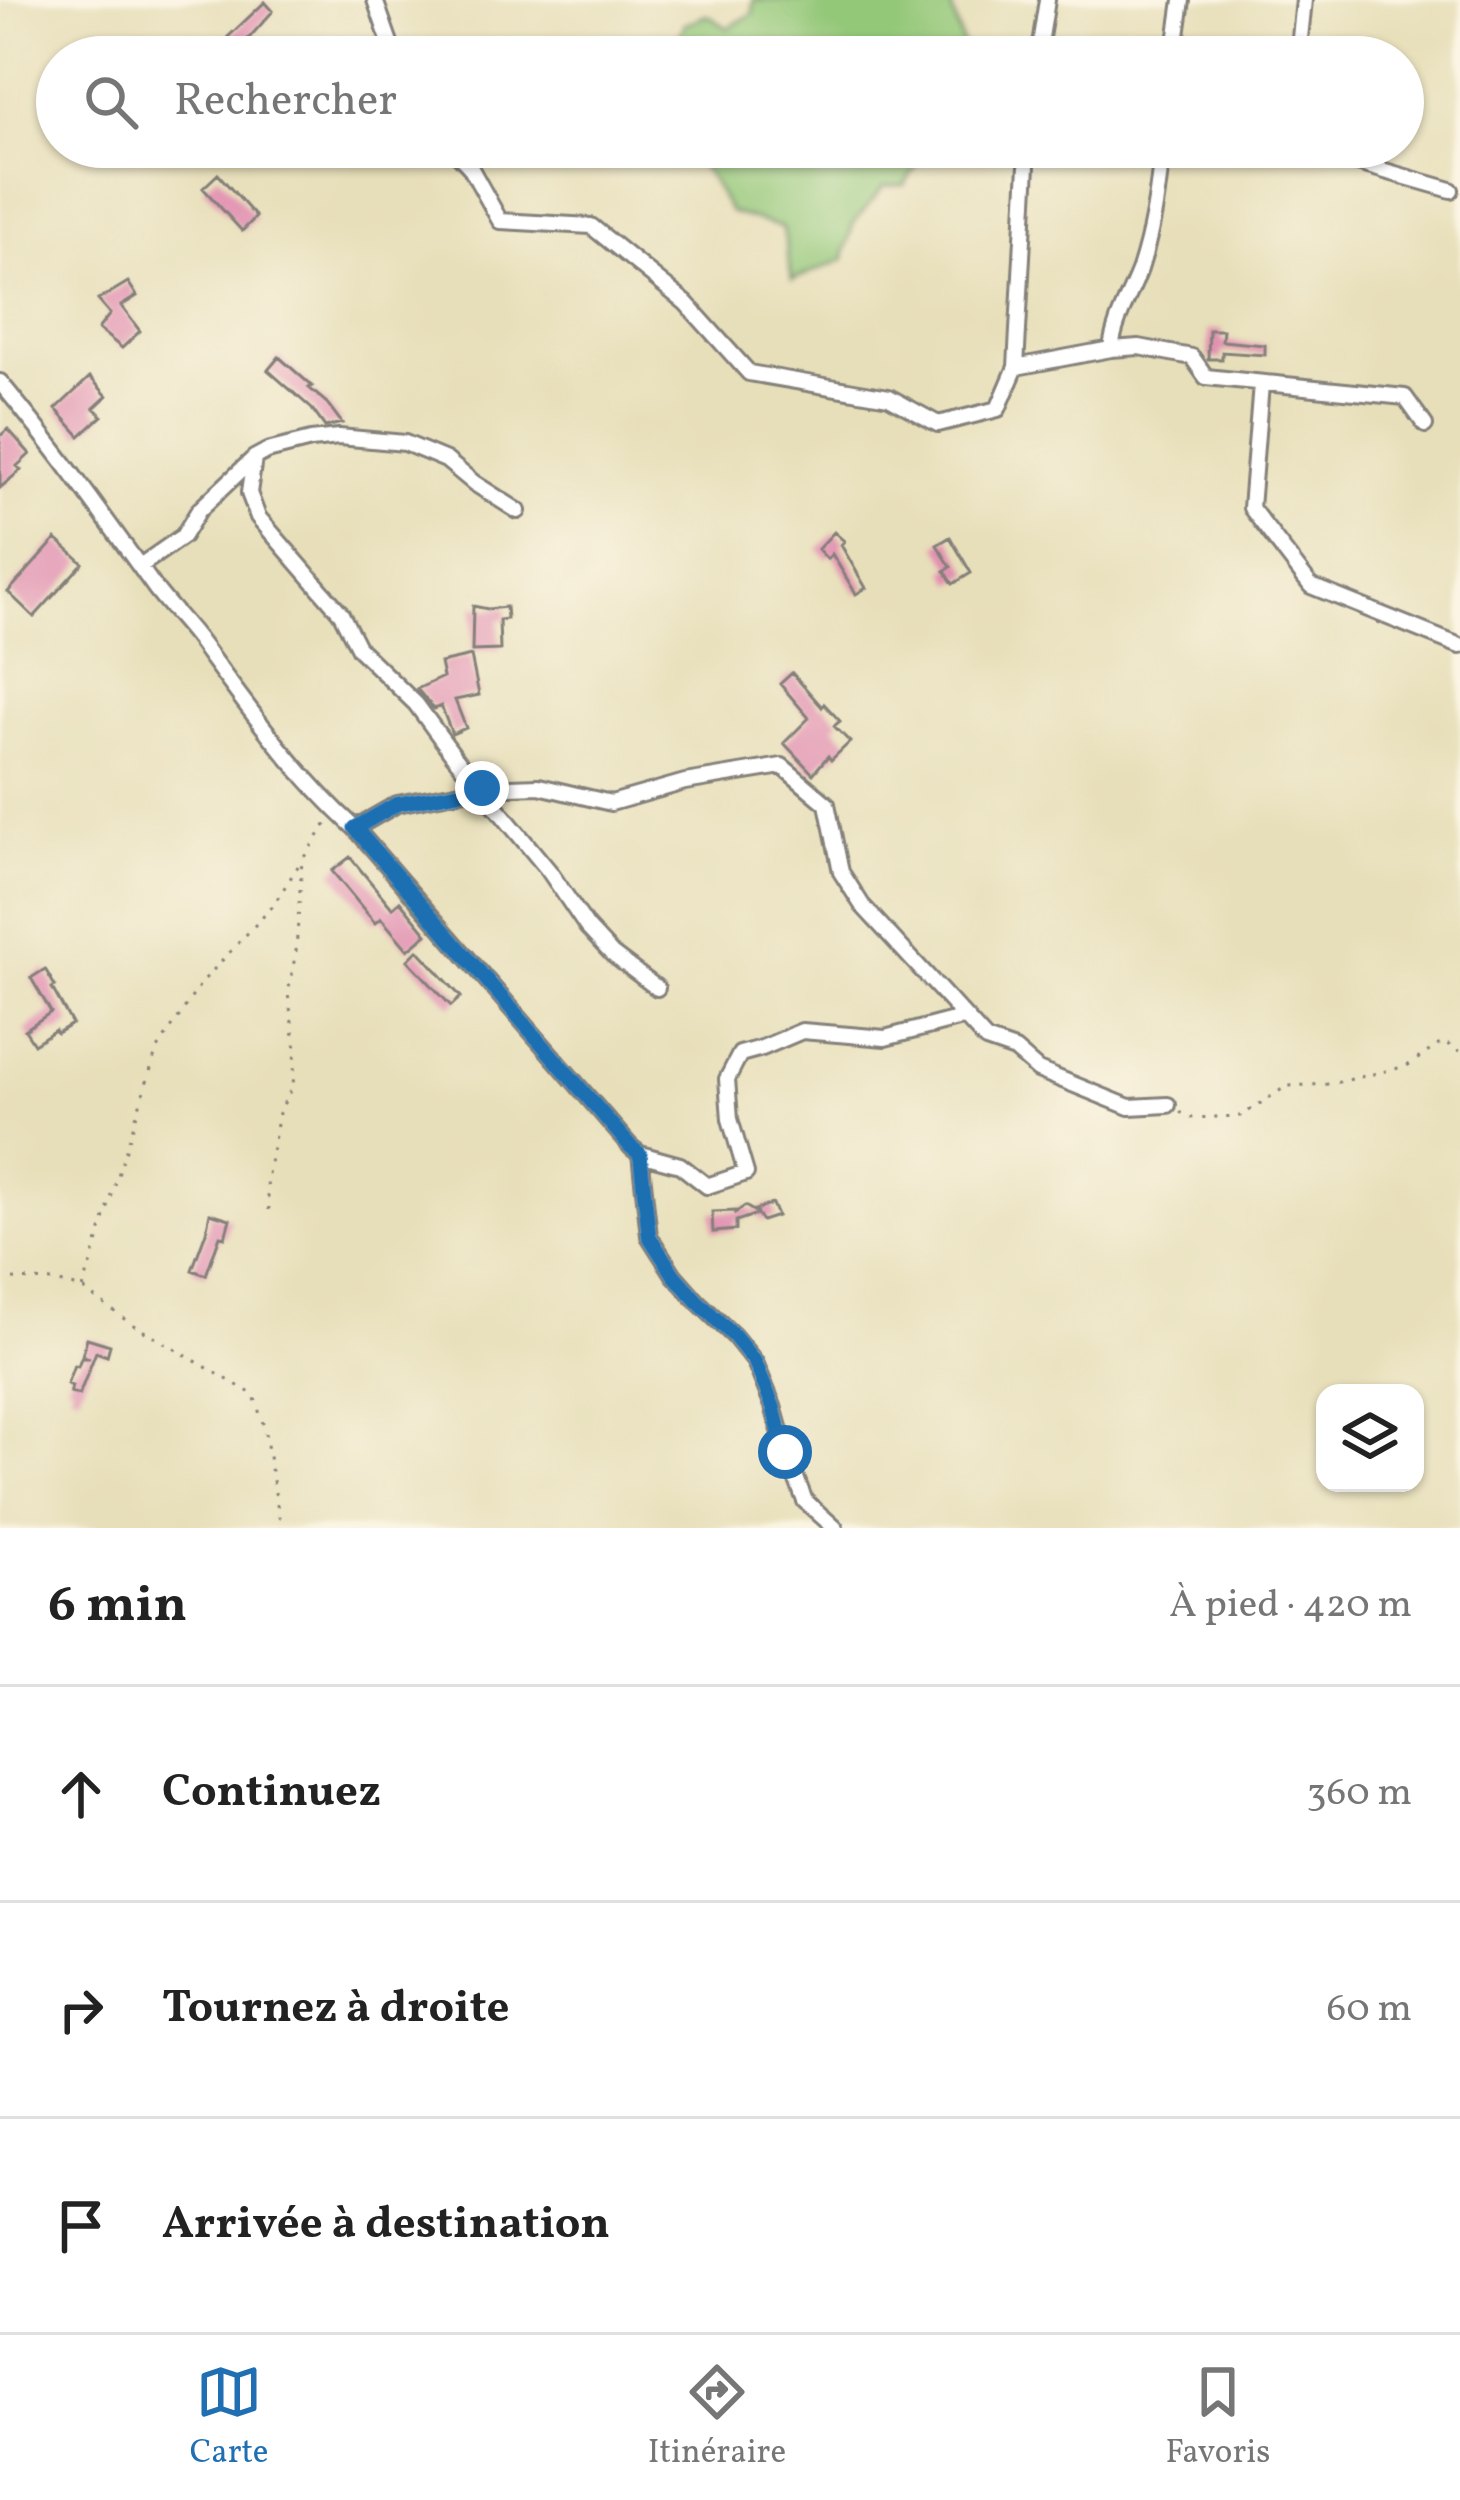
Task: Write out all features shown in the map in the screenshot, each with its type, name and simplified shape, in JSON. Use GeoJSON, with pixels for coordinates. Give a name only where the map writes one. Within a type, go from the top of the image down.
{"type":"FeatureCollection","features":[{"type":"Feature","properties":{"kind":"street"},"geometry":{"type":"LineString","coordinates":[[375,0],[388,36]]}},
{"type":"Feature","properties":{"kind":"street"},"geometry":{"type":"LineString","coordinates":[[1041,36],[1047,0]]}},
{"type":"Feature","properties":{"kind":"street"},"geometry":{"type":"LineString","coordinates":[[1177,36],[1182,0]]}},
{"type":"Feature","properties":{"kind":"street"},"geometry":{"type":"LineString","coordinates":[[1300,36],[1304,0]]}},
{"type":"Feature","properties":{"kind":"street"},"geometry":{"type":"LineString","coordinates":[[471,168],[500,221],[591,226],[686,303],[749,373],[889,397],[938,424],[998,409],[1016,367],[1027,168]]}},
{"type":"Feature","properties":{"kind":"street"},"geometry":{"type":"LineString","coordinates":[[1111,349],[1113,327],[1141,266],[1158,201],[1160,168]]}},
{"type":"Feature","properties":{"kind":"street"},"geometry":{"type":"LineString","coordinates":[[1375,168],[1451,190]]}},
{"type":"Feature","properties":{"kind":"street"},"geometry":{"type":"LineString","coordinates":[[1016,367],[1138,347],[1192,357],[1206,377],[1405,397],[1425,425]]}},
{"type":"Feature","properties":{"kind":"street"},"geometry":{"type":"LineString","coordinates":[[0,382],[242,701],[640,1154],[680,1165],[707,1186],[746,1174],[730,1119],[727,1079],[740,1054],[802,1031],[884,1038],[965,1017]]}},
{"type":"Feature","properties":{"kind":"street"},"geometry":{"type":"LineString","coordinates":[[1262,384],[1251,508],[1311,586],[1460,646]]}},
{"type":"Feature","properties":{"kind":"street"},"geometry":{"type":"LineString","coordinates":[[140,566],[183,536],[199,510],[254,458],[286,445],[339,437],[405,442],[446,460],[518,511]]}},
{"type":"Feature","properties":{"kind":"street"},"geometry":{"type":"LineString","coordinates":[[254,458],[249,493],[258,517],[340,611],[359,649],[416,704],[549,871],[587,927],[612,954],[657,988]]}},
{"type":"Feature","properties":{"kind":"street"},"geometry":{"type":"LineString","coordinates":[[355,828],[397,804],[482,788],[539,786],[610,803],[685,782],[782,766],[827,804],[841,872],[862,905],[986,1040],[1016,1050],[1038,1070],[1129,1107],[1168,1105]]}},
{"type":"Feature","properties":{"kind":"street"},"geometry":{"type":"LineString","coordinates":[[640,1154],[649,1236],[674,1275],[755,1362],[805,1501],[835,1528]]}},
{"type":"Feature","properties":{"kind":"path"},"geometry":{"type":"LineString","coordinates":[[83,1289],[156,1052],[201,983],[272,907],[334,809]]}},
{"type":"Feature","properties":{"kind":"path"},"geometry":{"type":"LineString","coordinates":[[269,1210],[267,1180],[279,1112],[293,1085],[296,1049],[288,994],[302,860]]}},
{"type":"Feature","properties":{"kind":"path"},"geometry":{"type":"LineString","coordinates":[[1168,1105],[1190,1118],[1240,1116],[1287,1086],[1330,1084],[1407,1066],[1443,1042],[1460,1052]]}},
{"type":"Feature","properties":{"kind":"path"},"geometry":{"type":"LineString","coordinates":[[13,1279],[83,1289],[130,1324],[254,1395],[281,1528]]}},
{"type":"Feature","properties":{"kind":"green space"},"geometry":{"type":"Polygon","coordinates":[[[753,0],[949,0],[960,36],[680,36],[685,24],[707,15],[728,28],[753,13],[753,0]]]}},
{"type":"Feature","properties":{"kind":"green space"},"geometry":{"type":"Polygon","coordinates":[[[702,168],[915,168],[904,185],[884,186],[853,224],[843,260],[792,280],[783,228],[730,212],[702,168]]]}},
{"type":"Feature","properties":{"kind":"building"},"geometry":{"type":"Polygon","coordinates":[[[265,2],[273,11],[251,36],[229,36],[265,2]]]}},
{"type":"Feature","properties":{"kind":"building"},"geometry":{"type":"Polygon","coordinates":[[[218,174],[256,217],[242,231],[203,188],[218,174]]]}},
{"type":"Feature","properties":{"kind":"building"},"geometry":{"type":"Polygon","coordinates":[[[128,282],[137,296],[121,306],[140,331],[122,348],[98,329],[110,314],[98,300],[128,282]]]}},
{"type":"Feature","properties":{"kind":"building"},"geometry":{"type":"Polygon","coordinates":[[[1209,330],[1223,330],[1222,341],[1265,345],[1265,355],[1222,352],[1222,359],[1208,359],[1209,330]]]}},
{"type":"Feature","properties":{"kind":"building"},"geometry":{"type":"Polygon","coordinates":[[[279,357],[312,386],[309,388],[342,423],[325,427],[268,370],[279,357]]]}},
{"type":"Feature","properties":{"kind":"building"},"geometry":{"type":"Polygon","coordinates":[[[90,377],[107,396],[94,408],[102,416],[80,436],[56,409],[90,377]]]}},
{"type":"Feature","properties":{"kind":"building"},"geometry":{"type":"Polygon","coordinates":[[[8,429],[30,454],[17,466],[21,470],[0,488],[0,436],[8,429]]]}},
{"type":"Feature","properties":{"kind":"building"},"geometry":{"type":"Polygon","coordinates":[[[834,532],[844,541],[841,545],[866,588],[856,594],[832,554],[827,559],[818,549],[834,532]]]}},
{"type":"Feature","properties":{"kind":"building"},"geometry":{"type":"Polygon","coordinates":[[[950,537],[971,573],[953,584],[945,571],[951,567],[937,545],[950,537]]]}},
{"type":"Feature","properties":{"kind":"building"},"geometry":{"type":"Polygon","coordinates":[[[56,539],[83,563],[34,617],[8,592],[56,539]]]}},
{"type":"Feature","properties":{"kind":"building"},"geometry":{"type":"Polygon","coordinates":[[[473,606],[506,607],[507,619],[499,620],[500,650],[472,651],[473,606]]]}},
{"type":"Feature","properties":{"kind":"building"},"geometry":{"type":"Polygon","coordinates":[[[471,656],[479,695],[455,700],[466,728],[452,734],[441,706],[434,709],[417,689],[443,677],[440,663],[471,656]]]}},
{"type":"Feature","properties":{"kind":"building"},"geometry":{"type":"Polygon","coordinates":[[[792,673],[840,721],[834,726],[850,742],[831,760],[828,756],[813,774],[784,743],[809,718],[780,684],[792,673]]]}},
{"type":"Feature","properties":{"kind":"building"},"geometry":{"type":"Polygon","coordinates":[[[350,857],[392,908],[400,901],[427,934],[408,950],[381,918],[375,923],[332,871],[350,857]]]}},
{"type":"Feature","properties":{"kind":"building"},"geometry":{"type":"Polygon","coordinates":[[[418,950],[461,997],[451,1006],[408,960],[418,950]]]}},
{"type":"Feature","properties":{"kind":"building"},"geometry":{"type":"Polygon","coordinates":[[[45,969],[72,1024],[34,1044],[25,1030],[51,1012],[31,978],[45,969]]]}},
{"type":"Feature","properties":{"kind":"building"},"geometry":{"type":"Polygon","coordinates":[[[772,1204],[777,1216],[762,1221],[757,1214],[736,1221],[736,1230],[713,1232],[712,1212],[735,1213],[745,1206],[757,1213],[755,1210],[772,1204]]]}},
{"type":"Feature","properties":{"kind":"building"},"geometry":{"type":"Polygon","coordinates":[[[210,1213],[230,1219],[206,1275],[192,1270],[210,1213]]]}},
{"type":"Feature","properties":{"kind":"building"},"geometry":{"type":"Polygon","coordinates":[[[87,1338],[110,1345],[107,1356],[96,1352],[79,1395],[70,1392],[72,1386],[67,1384],[74,1365],[81,1358],[90,1358],[82,1356],[87,1338]]]}},
{"type":"Feature","properties":{"kind":"route"},"geometry":{"type":"LineString","coordinates":[[482,788],[397,804],[355,828],[640,1154],[649,1236],[674,1275],[755,1362],[785,1452]]}}]}
